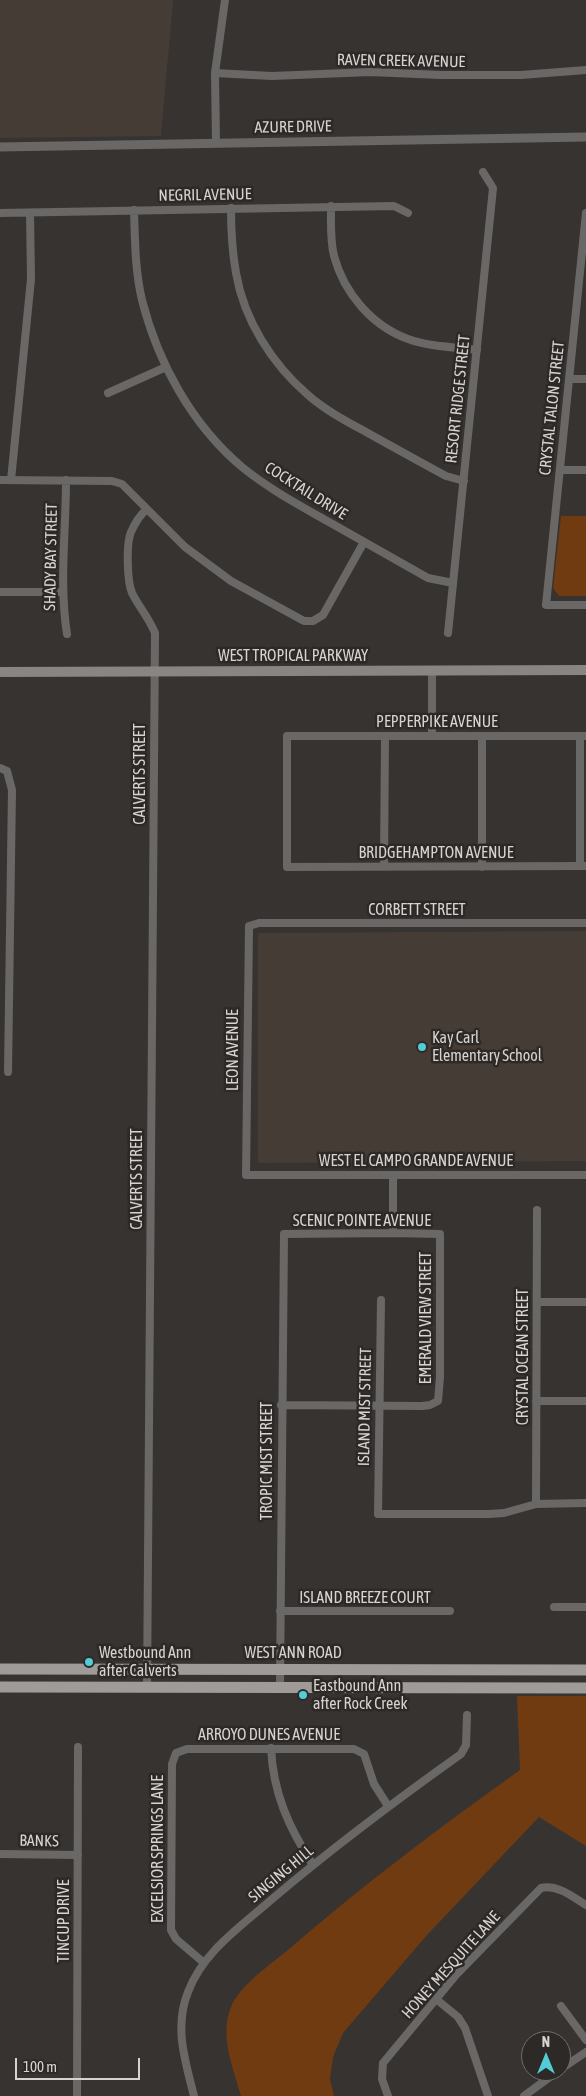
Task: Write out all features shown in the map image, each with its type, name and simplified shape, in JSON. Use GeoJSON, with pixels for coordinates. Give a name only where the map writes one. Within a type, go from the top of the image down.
{"type":"FeatureCollection","features":[{"type":"Feature","properties":{"kind":"main road","name":"WEST TROPICAL PARKWAY"},"geometry":{"type":"LineString","coordinates":[[0,672],[586,670]]}},
{"type":"Feature","properties":{"kind":"main road","name":"WEST ANN ROAD"},"geometry":{"type":"LineString","coordinates":[[0,1669],[586,1670]]}},
{"type":"Feature","properties":{"kind":"main road"},"geometry":{"type":"LineString","coordinates":[[0,1688],[586,1688]]}},
{"type":"Feature","properties":{"kind":"street"},"geometry":{"type":"LineString","coordinates":[[216,143],[215,73],[225,0]]}},
{"type":"Feature","properties":{"kind":"street","name":"RAVEN CREEK AVENUE"},"geometry":{"type":"LineString","coordinates":[[215,73],[272,76],[370,72],[441,75],[521,75],[586,70]]}},
{"type":"Feature","properties":{"kind":"street","name":"AZURE DRIVE"},"geometry":{"type":"LineString","coordinates":[[0,147],[586,137]]}},
{"type":"Feature","properties":{"kind":"street","name":"RESORT RIDGE STREET"},"geometry":{"type":"LineString","coordinates":[[448,633],[493,188],[482,172]]}},
{"type":"Feature","properties":{"kind":"street"},"geometry":{"type":"LineString","coordinates":[[331,206],[334,256],[342,279],[360,306],[378,323],[408,339],[427,344],[477,350]]}},
{"type":"Feature","properties":{"kind":"street","name":"NEGRIL AVENUE"},"geometry":{"type":"LineString","coordinates":[[0,213],[394,206],[408,213]]}},
{"type":"Feature","properties":{"kind":"street"},"geometry":{"type":"LineString","coordinates":[[231,208],[232,248],[236,274],[244,303],[256,331],[279,366],[308,395],[330,411],[446,476],[464,481]]}},
{"type":"Feature","properties":{"kind":"street","name":"COCKTAIL DRIVE"},"geometry":{"type":"LineString","coordinates":[[134,210],[136,268],[142,300],[157,347],[166,367],[191,410],[211,436],[242,466],[282,496],[428,578],[453,583]]}},
{"type":"Feature","properties":{"kind":"street"},"geometry":{"type":"LineString","coordinates":[[11,480],[30,279],[30,213]]}},
{"type":"Feature","properties":{"kind":"street","name":"CRYSTAL TALON STREET"},"geometry":{"type":"LineString","coordinates":[[586,213],[582,288],[569,379],[546,606],[586,605]]}},
{"type":"Feature","properties":{"kind":"street"},"geometry":{"type":"LineString","coordinates":[[108,393],[166,367]]}},
{"type":"Feature","properties":{"kind":"street"},"geometry":{"type":"LineString","coordinates":[[569,379],[586,379]]}},
{"type":"Feature","properties":{"kind":"street"},"geometry":{"type":"LineString","coordinates":[[560,470],[586,470]]}},
{"type":"Feature","properties":{"kind":"street"},"geometry":{"type":"LineString","coordinates":[[0,480],[112,481],[122,484],[184,547],[231,581],[304,621],[313,621],[323,615],[364,542]]}},
{"type":"Feature","properties":{"kind":"street","name":"SHADY BAY STREET"},"geometry":{"type":"LineString","coordinates":[[66,480],[66,529],[62,592],[67,634]]}},
{"type":"Feature","properties":{"kind":"street","name":"CALVERTS STREET"},"geometry":{"type":"LineString","coordinates":[[146,510],[137,518],[130,534],[128,573],[131,591],[150,621],[155,633],[147,1688]]}},
{"type":"Feature","properties":{"kind":"street"},"geometry":{"type":"LineString","coordinates":[[0,592],[62,592]]}},
{"type":"Feature","properties":{"kind":"street"},"geometry":{"type":"LineString","coordinates":[[432,671],[432,736]]}},
{"type":"Feature","properties":{"kind":"street","name":"PEPPERPIKE AVENUE"},"geometry":{"type":"LineString","coordinates":[[287,867],[287,736],[583,736]]}},
{"type":"Feature","properties":{"kind":"street"},"geometry":{"type":"LineString","coordinates":[[384,867],[385,736]]}},
{"type":"Feature","properties":{"kind":"street"},"geometry":{"type":"LineString","coordinates":[[482,736],[482,866]]}},
{"type":"Feature","properties":{"kind":"street"},"geometry":{"type":"LineString","coordinates":[[583,736],[583,866]]}},
{"type":"Feature","properties":{"kind":"street"},"geometry":{"type":"LineString","coordinates":[[0,768],[7,770],[12,790],[4,1014],[8,1072]]}},
{"type":"Feature","properties":{"kind":"street","name":"BRIDGEHAMPTON AVENUE"},"geometry":{"type":"LineString","coordinates":[[287,867],[583,866]]}},
{"type":"Feature","properties":{"kind":"street","name":"CORBETT STREET"},"geometry":{"type":"LineString","coordinates":[[249,926],[259,923],[586,923]]}},
{"type":"Feature","properties":{"kind":"street","name":"LEON AVENUE"},"geometry":{"type":"LineString","coordinates":[[246,1174],[249,926]]}},
{"type":"Feature","properties":{"kind":"street","name":"WEST EL CAMPO GRANDE AVENUE"},"geometry":{"type":"LineString","coordinates":[[246,1174],[586,1175]]}},
{"type":"Feature","properties":{"kind":"street"},"geometry":{"type":"LineString","coordinates":[[393,1175],[393,1233]]}},
{"type":"Feature","properties":{"kind":"street","name":"CRYSTAL OCEAN STREET"},"geometry":{"type":"LineString","coordinates":[[536,1504],[538,1210]]}},
{"type":"Feature","properties":{"kind":"street","name":"SCENIC POINTE AVENUE"},"geometry":{"type":"LineString","coordinates":[[284,1234],[440,1234]]}},
{"type":"Feature","properties":{"kind":"street","name":"TROPIC MIST STREET"},"geometry":{"type":"LineString","coordinates":[[280,1688],[281,1404],[284,1234]]}},
{"type":"Feature","properties":{"kind":"street","name":"EMERALD VIEW STREET"},"geometry":{"type":"LineString","coordinates":[[378,1406],[430,1405],[438,1401],[440,1388],[440,1234]]}},
{"type":"Feature","properties":{"kind":"street","name":"ISLAND MIST STREET"},"geometry":{"type":"LineString","coordinates":[[381,1300],[378,1406],[378,1514],[489,1514],[504,1513],[536,1504]]}},
{"type":"Feature","properties":{"kind":"street"},"geometry":{"type":"LineString","coordinates":[[537,1302],[586,1302]]}},
{"type":"Feature","properties":{"kind":"street"},"geometry":{"type":"LineString","coordinates":[[536,1401],[586,1401]]}},
{"type":"Feature","properties":{"kind":"street"},"geometry":{"type":"LineString","coordinates":[[281,1404],[378,1406]]}},
{"type":"Feature","properties":{"kind":"street"},"geometry":{"type":"LineString","coordinates":[[536,1504],[586,1503]]}},
{"type":"Feature","properties":{"kind":"street"},"geometry":{"type":"LineString","coordinates":[[554,1608],[586,1608]]}},
{"type":"Feature","properties":{"kind":"street","name":"ISLAND BREEZE COURT"},"geometry":{"type":"LineString","coordinates":[[280,1611],[450,1611]]}},
{"type":"Feature","properties":{"kind":"street","name":"SINGING HILL"},"geometry":{"type":"LineString","coordinates":[[194,2096],[180,2032],[182,2011],[187,1993],[203,1962],[241,1926],[313,1865],[388,1806],[461,1754],[466,1745],[466,1715]]}},
{"type":"Feature","properties":{"kind":"street","name":"TINCUP DRIVE"},"geometry":{"type":"LineString","coordinates":[[76,2096],[78,1747]]}},
{"type":"Feature","properties":{"kind":"street"},"geometry":{"type":"LineString","coordinates":[[271,1748],[274,1778],[282,1810],[293,1833],[313,1865]]}},
{"type":"Feature","properties":{"kind":"street","name":"ARROYO DUNES AVENUE"},"geometry":{"type":"LineString","coordinates":[[176,1753],[187,1749],[358,1750],[366,1758],[374,1784],[388,1806]]}},
{"type":"Feature","properties":{"kind":"street","name":"EXCELSIOR SPRINGS LANE"},"geometry":{"type":"LineString","coordinates":[[176,1753],[172,1764],[171,1930],[176,1939],[203,1962]]}},
{"type":"Feature","properties":{"kind":"street","name":"BANKS"},"geometry":{"type":"LineString","coordinates":[[0,1854],[78,1855]]}},
{"type":"Feature","properties":{"kind":"street","name":"HONEY MESQUITE LANE"},"geometry":{"type":"LineString","coordinates":[[388,2096],[382,2079],[382,2063],[456,1975],[541,1888],[548,1886],[556,1888],[586,1905]]}},
{"type":"Feature","properties":{"kind":"street"},"geometry":{"type":"LineString","coordinates":[[436,1999],[458,2017],[464,2028],[488,2096]]}},
{"type":"Feature","properties":{"kind":"street"},"geometry":{"type":"LineString","coordinates":[[561,2006],[586,2040]]}},
{"type":"Feature","properties":{"kind":"street"},"geometry":{"type":"LineString","coordinates":[[571,2062],[586,2052]]}},
{"type":"Feature","properties":{"kind":"street"},"geometry":{"type":"LineString","coordinates":[[524,2096],[545,2081]]}},
{"type":"Feature","properties":{"kind":"shaded area"},"geometry":{"type":"Polygon","coordinates":[[[0,0],[173,0],[161,136],[0,138],[0,0]]]}},
{"type":"Feature","properties":{"kind":"shaded area"},"geometry":{"type":"Polygon","coordinates":[[[561,516],[586,516],[586,596],[559,596],[553,588],[561,516]]]}},
{"type":"Feature","properties":{"kind":"shaded area","name":"Kay Carl Elementary School"},"geometry":{"type":"Polygon","coordinates":[[[586,931],[586,1161],[258,1163],[258,933],[586,931]]]}},
{"type":"Feature","properties":{"kind":"shaded area"},"geometry":{"type":"Polygon","coordinates":[[[517,1696],[586,1696],[586,1846],[539,1817],[427,1935],[343,2033],[333,2057],[330,2079],[334,2096],[241,2096],[228,2052],[226,2029],[231,2007],[235,1999],[248,1983],[345,1902],[431,1835],[520,1770],[517,1696]]]}},
{"type":"Feature","properties":{"kind":"place","name":"Kay Carl Elementary School"},"geometry":{"type":"Point","coordinates":[422,1047]}},
{"type":"Feature","properties":{"kind":"place","name":"Westbound Ann after Calverts"},"geometry":{"type":"Point","coordinates":[89,1662]}},
{"type":"Feature","properties":{"kind":"place","name":"Eastbound Ann after Rock Creek"},"geometry":{"type":"Point","coordinates":[303,1695]}}]}
